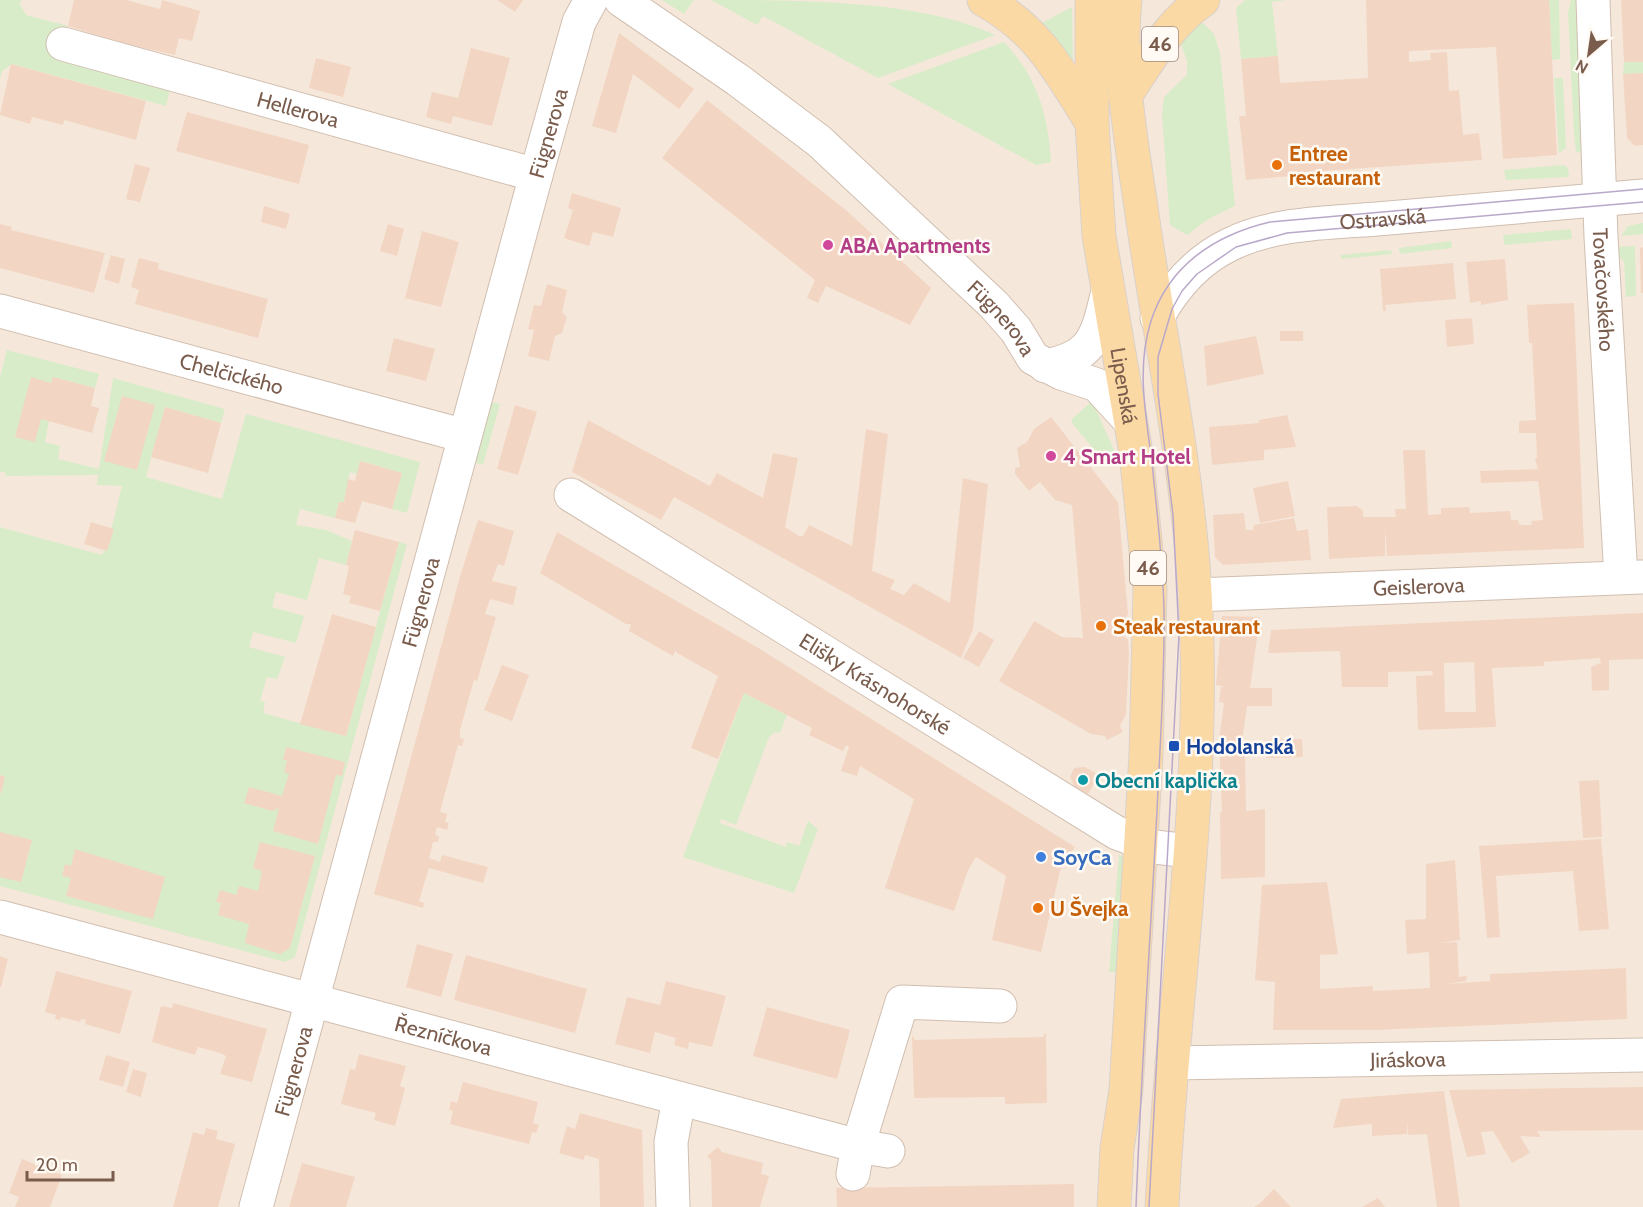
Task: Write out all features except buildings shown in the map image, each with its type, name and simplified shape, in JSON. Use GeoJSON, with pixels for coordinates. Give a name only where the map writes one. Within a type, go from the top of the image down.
{"type":"FeatureCollection","features":[{"type":"Feature","properties":{"kind":"main road"},"geometry":{"type":"LineString","coordinates":[[984,0],[1017,20],[1034,37],[1092,123]]}},
{"type":"Feature","properties":{"kind":"main road","name":"Lipenská"},"geometry":{"type":"LineString","coordinates":[[1092,0],[1092,123],[1099,236],[1107,295],[1130,421],[1146,532],[1150,589],[1146,755],[1141,844],[1126,1090],[1117,1148],[1114,1207]]}},
{"type":"Feature","properties":{"kind":"main road"},"geometry":{"type":"LineString","coordinates":[[1125,0],[1125,96]]}},
{"type":"Feature","properties":{"kind":"main road","name":"46"},"geometry":{"type":"LineString","coordinates":[[1162,1207],[1195,748],[1195,595],[1183,467],[1157,318],[1125,96],[1163,40],[1185,14],[1203,0]]}},
{"type":"Feature","properties":{"kind":"street","name":"Fügnerova"},"geometry":{"type":"LineString","coordinates":[[256,1207],[536,175],[579,22],[591,0]]}},
{"type":"Feature","properties":{"kind":"street","name":"Fügnerova"},"geometry":{"type":"LineString","coordinates":[[621,0],[756,93],[841,160],[994,305],[1016,330],[1033,358],[1045,366],[1097,385],[1130,421]]}},
{"type":"Feature","properties":{"kind":"street","name":"Tovačovského"},"geometry":{"type":"LineString","coordinates":[[1593,0],[1600,200],[1632,577]]}},
{"type":"Feature","properties":{"kind":"street","name":"Hellerova"},"geometry":{"type":"LineString","coordinates":[[63,44],[536,175]]}},
{"type":"Feature","properties":{"kind":"street","name":"Ostravská"},"geometry":{"type":"LineString","coordinates":[[1157,318],[1181,281],[1196,266],[1222,248],[1256,234],[1356,221],[1643,196]]}},
{"type":"Feature","properties":{"kind":"street","name":"Fügnerova"},"geometry":{"type":"LineString","coordinates":[[1045,366],[1072,360],[1091,345],[1102,322],[1107,295]]}},
{"type":"Feature","properties":{"kind":"street","name":"Chelčického"},"geometry":{"type":"LineString","coordinates":[[0,311],[465,436]]}},
{"type":"Feature","properties":{"kind":"street","name":"Elišky Krásnohorské"},"geometry":{"type":"LineString","coordinates":[[572,495],[1107,827],[1141,844],[1189,851]]}},
{"type":"Feature","properties":{"kind":"street","name":"Geislerova"},"geometry":{"type":"LineString","coordinates":[[1195,595],[1632,577]]}},
{"type":"Feature","properties":{"kind":"street","name":"Řezníčkova"},"geometry":{"type":"LineString","coordinates":[[0,917],[679,1099],[867,1157],[902,1002],[1000,1006]]}},
{"type":"Feature","properties":{"kind":"street","name":"Jiráskova"},"geometry":{"type":"LineString","coordinates":[[1172,1063],[1643,1055]]}},
{"type":"Feature","properties":{"kind":"street"},"geometry":{"type":"LineString","coordinates":[[673,1207],[672,1142],[679,1099]]}},
{"type":"Feature","properties":{"kind":"shaded area"},"geometry":{"type":"Polygon","coordinates":[[[0,0],[1643,0],[1643,1207],[0,1207],[0,0]]]}},
{"type":"Feature","properties":{"kind":"green space"},"geometry":{"type":"Polygon","coordinates":[[[0,0],[21,0],[20,4],[26,15],[68,26],[58,60],[170,89],[166,106],[12,64],[2,71],[0,79],[0,0]]]}},
{"type":"Feature","properties":{"kind":"green space"},"geometry":{"type":"Polygon","coordinates":[[[662,0],[694,0],[684,14],[662,0]]]}},
{"type":"Feature","properties":{"kind":"green space"},"geometry":{"type":"Polygon","coordinates":[[[711,0],[858,4],[932,15],[966,23],[995,35],[878,78],[763,16],[757,25],[711,0]]]}},
{"type":"Feature","properties":{"kind":"green space"},"geometry":{"type":"Polygon","coordinates":[[[1245,0],[1286,0],[1272,2],[1278,56],[1241,59],[1236,8],[1245,0]]]}},
{"type":"Feature","properties":{"kind":"green space"},"geometry":{"type":"Polygon","coordinates":[[[1549,0],[1559,0],[1560,59],[1552,60],[1549,0]]]}},
{"type":"Feature","properties":{"kind":"green space"},"geometry":{"type":"Polygon","coordinates":[[[1571,0],[1580,0],[1587,153],[1576,152],[1574,134],[1568,12],[1571,0]]]}},
{"type":"Feature","properties":{"kind":"green space"},"geometry":{"type":"Polygon","coordinates":[[[1072,7],[1073,61],[1072,64],[1040,24],[1072,7]]]}},
{"type":"Feature","properties":{"kind":"green space"},"geometry":{"type":"Polygon","coordinates":[[[1200,20],[1214,34],[1220,53],[1235,206],[1207,220],[1187,235],[1170,225],[1162,115],[1164,97],[1187,75],[1187,61],[1181,44],[1200,20]]]}},
{"type":"Feature","properties":{"kind":"green space"},"geometry":{"type":"Polygon","coordinates":[[[1004,42],[1025,69],[1039,98],[1047,128],[1051,162],[1036,165],[888,84],[1004,42]]]}},
{"type":"Feature","properties":{"kind":"green space"},"geometry":{"type":"Polygon","coordinates":[[[1624,62],[1643,62],[1643,73],[1623,74],[1624,62]]]}},
{"type":"Feature","properties":{"kind":"green space"},"geometry":{"type":"Polygon","coordinates":[[[1554,78],[1563,78],[1566,148],[1559,153],[1554,78]]]}},
{"type":"Feature","properties":{"kind":"green space"},"geometry":{"type":"Polygon","coordinates":[[[1563,165],[1568,168],[1569,177],[1506,180],[1504,170],[1563,165]]]}},
{"type":"Feature","properties":{"kind":"green space"},"geometry":{"type":"Polygon","coordinates":[[[1643,223],[1643,234],[1621,236],[1628,226],[1643,223]]]}},
{"type":"Feature","properties":{"kind":"green space"},"geometry":{"type":"Polygon","coordinates":[[[1571,229],[1572,239],[1504,245],[1503,235],[1571,229]]]}},
{"type":"Feature","properties":{"kind":"green space"},"geometry":{"type":"Polygon","coordinates":[[[1451,241],[1452,248],[1400,254],[1399,248],[1451,241]]]}},
{"type":"Feature","properties":{"kind":"green space"},"geometry":{"type":"Polygon","coordinates":[[[1635,246],[1636,296],[1626,297],[1624,261],[1617,257],[1615,247],[1635,246]]]}},
{"type":"Feature","properties":{"kind":"green space"},"geometry":{"type":"Polygon","coordinates":[[[1391,250],[1392,254],[1341,259],[1341,255],[1391,250]]]}},
{"type":"Feature","properties":{"kind":"green space"},"geometry":{"type":"Polygon","coordinates":[[[7,350],[99,374],[95,388],[53,377],[51,383],[31,378],[16,436],[41,419],[49,421],[45,442],[60,446],[58,459],[99,469],[113,378],[225,409],[221,423],[165,407],[146,477],[222,499],[246,414],[420,462],[407,513],[392,509],[402,473],[361,461],[357,474],[350,472],[344,502],[339,502],[335,518],[300,509],[296,525],[326,530],[352,541],[346,565],[319,558],[307,600],[276,592],[272,607],[304,616],[296,643],[253,632],[249,647],[285,657],[277,679],[267,677],[260,701],[265,702],[263,713],[346,736],[399,542],[407,544],[295,957],[285,962],[0,886],[0,527],[102,555],[104,550],[106,551],[122,486],[97,485],[98,475],[5,476],[6,473],[0,471],[0,377],[7,350]]]}},
{"type":"Feature","properties":{"kind":"green space"},"geometry":{"type":"Polygon","coordinates":[[[489,402],[500,404],[483,465],[473,462],[489,402]]]}},
{"type":"Feature","properties":{"kind":"green space"},"geometry":{"type":"Polygon","coordinates":[[[1090,403],[1095,407],[1115,452],[1103,460],[1071,422],[1090,403]]]}},
{"type":"Feature","properties":{"kind":"green space"},"geometry":{"type":"Polygon","coordinates":[[[744,693],[787,715],[780,733],[775,732],[769,737],[736,825],[721,819],[720,823],[786,847],[787,842],[799,846],[808,821],[818,829],[794,893],[683,857],[744,693]]]}},
{"type":"Feature","properties":{"kind":"green space"},"geometry":{"type":"Polygon","coordinates":[[[1119,854],[1123,857],[1126,973],[1109,972],[1119,854]]]}},
{"type":"Feature","properties":{"kind":"tram line"},"geometry":{"type":"LineString","coordinates":[[1136,1207],[1161,736],[1164,635],[1161,555],[1143,374],[1146,339],[1159,301],[1182,268],[1197,255],[1231,235],[1270,222],[1643,189]]}},
{"type":"Feature","properties":{"kind":"tram line"},"geometry":{"type":"LineString","coordinates":[[1149,1207],[1179,635],[1173,515],[1158,394],[1158,357],[1172,309],[1182,291],[1197,274],[1236,247],[1287,233],[1643,202]]}},
{"type":"Feature","properties":{"kind":"place","name":"Entree restaurant"},"geometry":{"type":"Point","coordinates":[1277,165]}},
{"type":"Feature","properties":{"kind":"place","name":"ABA Apartments"},"geometry":{"type":"Point","coordinates":[828,245]}},
{"type":"Feature","properties":{"kind":"place","name":"4 Smart Hotel"},"geometry":{"type":"Point","coordinates":[1051,456]}},
{"type":"Feature","properties":{"kind":"place","name":"Steak restaurant"},"geometry":{"type":"Point","coordinates":[1101,626]}},
{"type":"Feature","properties":{"kind":"place","name":"Hodolanská"},"geometry":{"type":"Point","coordinates":[1174,746]}},
{"type":"Feature","properties":{"kind":"place","name":"Obecní kaplička"},"geometry":{"type":"Point","coordinates":[1083,780]}},
{"type":"Feature","properties":{"kind":"place","name":"SoyCa"},"geometry":{"type":"Point","coordinates":[1041,857]}},
{"type":"Feature","properties":{"kind":"place","name":"U Švejka"},"geometry":{"type":"Point","coordinates":[1038,908]}}]}
